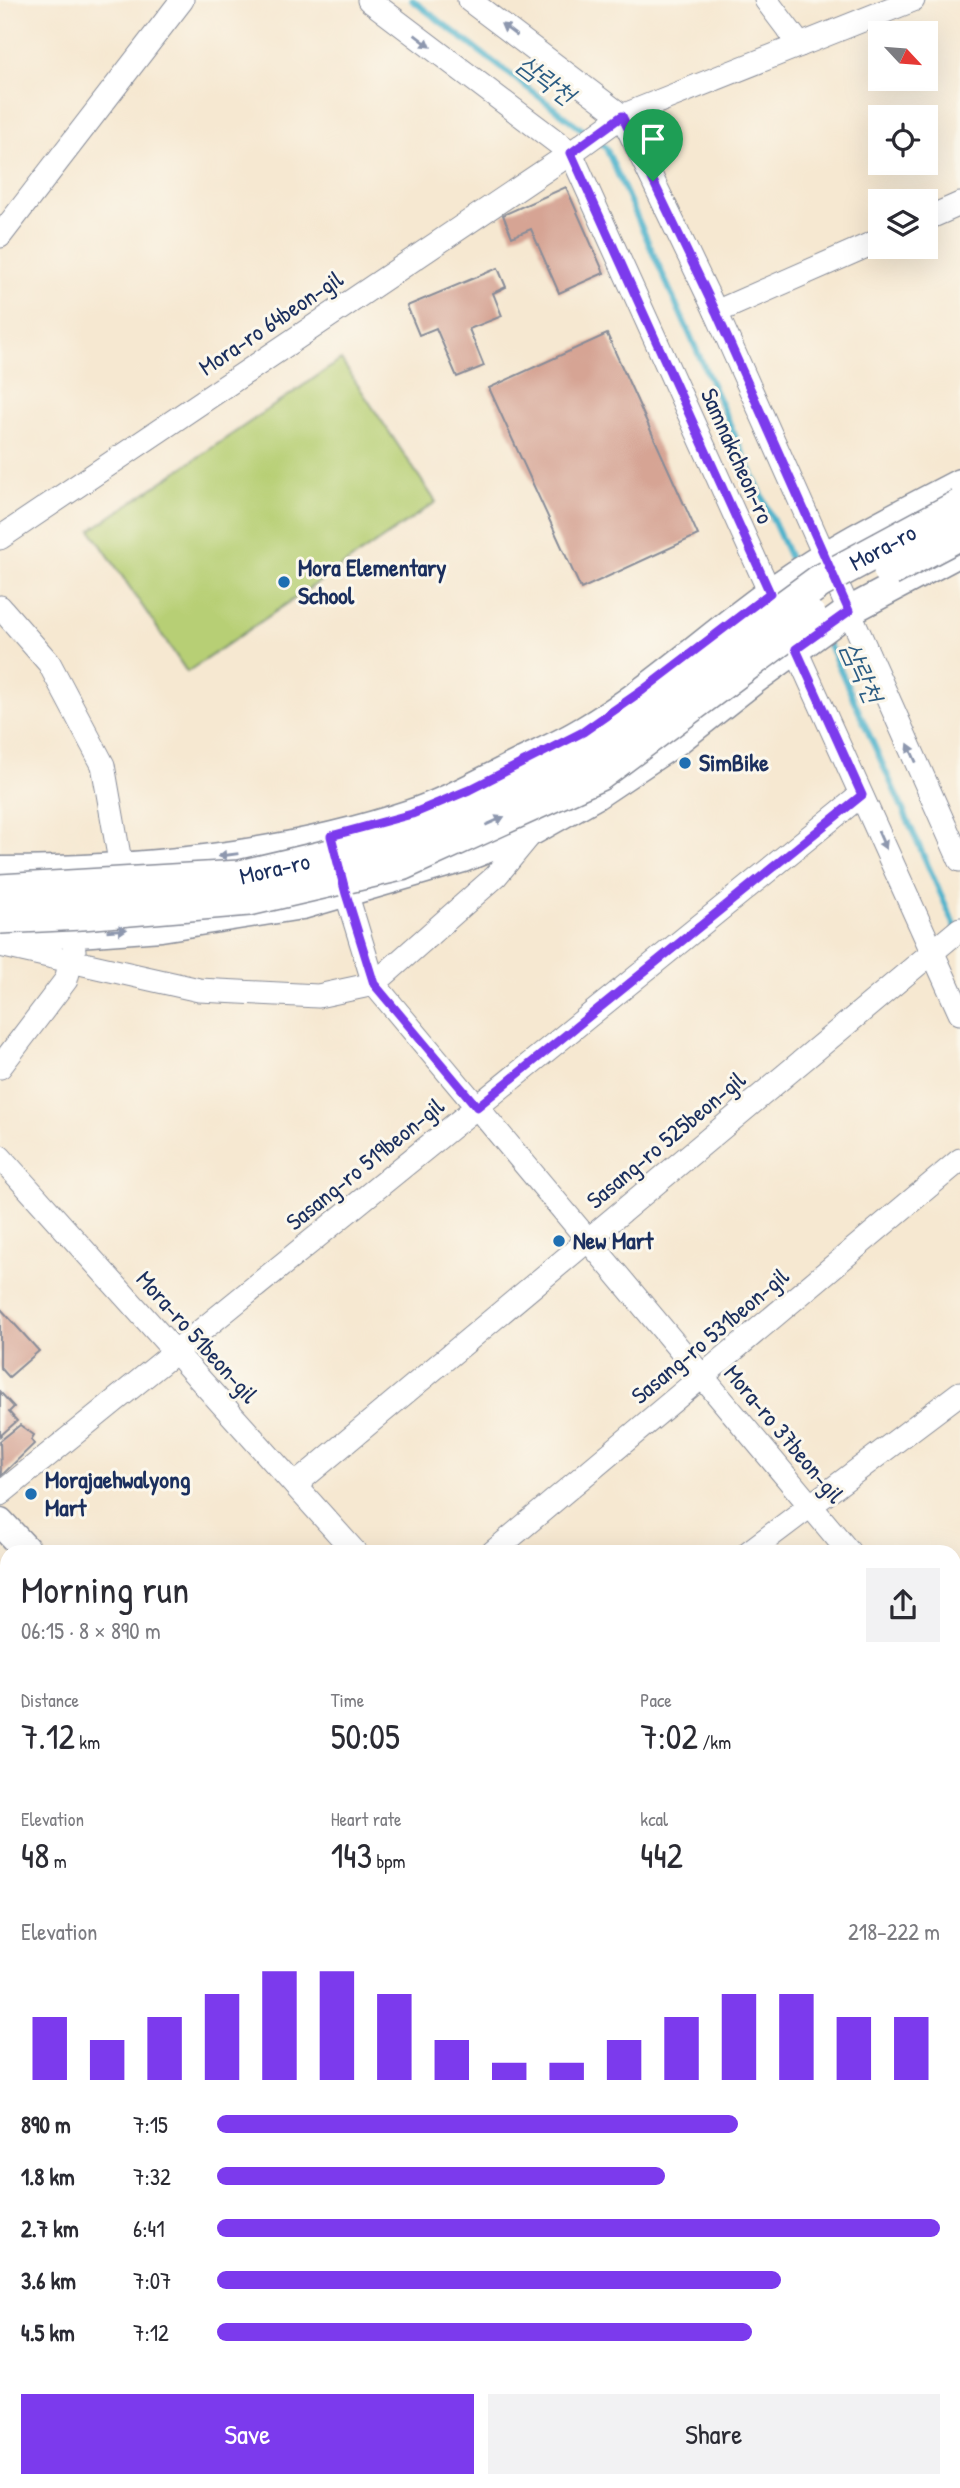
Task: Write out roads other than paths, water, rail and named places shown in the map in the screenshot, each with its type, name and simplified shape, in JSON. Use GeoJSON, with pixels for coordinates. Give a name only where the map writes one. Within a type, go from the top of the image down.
{"type":"FeatureCollection","features":[{"type":"Feature","properties":{"kind":"highway","name":"Mora-ro"},"geometry":{"type":"LineString","coordinates":[[0,891],[240,877],[394,841],[594,747],[820,582],[960,506]]}},
{"type":"Feature","properties":{"kind":"highway","name":"Mora-ro"},"geometry":{"type":"LineString","coordinates":[[0,916],[82,913],[248,899],[401,864],[599,774],[832,601],[960,533]]}},
{"type":"Feature","properties":{"kind":"main road","name":"Mora-ro"},"geometry":{"type":"LineString","coordinates":[[0,871],[121,867],[189,861],[268,850],[412,814],[583,732],[797,574],[960,483]]}},
{"type":"Feature","properties":{"kind":"main road","name":"Mora-ro"},"geometry":{"type":"LineString","coordinates":[[0,933],[78,933],[161,928],[302,905],[463,858],[534,830],[596,795],[678,740],[823,630],[960,552]]}},
{"type":"Feature","properties":{"kind":"main road"},"geometry":{"type":"LineString","coordinates":[[0,1522],[21,1545]]}},
{"type":"Feature","properties":{"kind":"street"},"geometry":{"type":"LineString","coordinates":[[0,236],[182,0]]}},
{"type":"Feature","properties":{"kind":"street","name":"Samnakcheon-ro"},"geometry":{"type":"LineString","coordinates":[[369,0],[576,149],[797,574],[823,630],[960,860]]}},
{"type":"Feature","properties":{"kind":"street"},"geometry":{"type":"LineString","coordinates":[[766,0],[800,45]]}},
{"type":"Feature","properties":{"kind":"street","name":"Mora-ro 64beon-gil"},"geometry":{"type":"LineString","coordinates":[[0,538],[613,123],[913,0]]}},
{"type":"Feature","properties":{"kind":"street","name":"Samnakcheon-ro"},"geometry":{"type":"LineString","coordinates":[[473,1],[613,123],[716,312],[797,574],[823,630],[862,795],[945,941],[960,1013]]}},
{"type":"Feature","properties":{"kind":"street"},"geometry":{"type":"LineString","coordinates":[[938,214],[960,204]]}},
{"type":"Feature","properties":{"kind":"street"},"geometry":{"type":"LineString","coordinates":[[716,312],[868,245]]}},
{"type":"Feature","properties":{"kind":"street"},"geometry":{"type":"LineString","coordinates":[[0,607],[49,663],[103,765],[121,867]]}},
{"type":"Feature","properties":{"kind":"street","name":"Sasang-ro 519beon-gil"},"geometry":{"type":"LineString","coordinates":[[0,1494],[862,795]]}},
{"type":"Feature","properties":{"kind":"street"},"geometry":{"type":"LineString","coordinates":[[0,945],[199,990],[318,996],[374,984],[496,876],[534,830]]}},
{"type":"Feature","properties":{"kind":"street","name":"Mora-ro 37beon-gil"},"geometry":{"type":"LineString","coordinates":[[331,836],[374,984],[843,1545]]}},
{"type":"Feature","properties":{"kind":"street"},"geometry":{"type":"LineString","coordinates":[[0,1067],[66,980],[78,933]]}},
{"type":"Feature","properties":{"kind":"street","name":"Sasang-ro 525beon-gil"},"geometry":{"type":"LineString","coordinates":[[295,1485],[945,941]]}},
{"type":"Feature","properties":{"kind":"street","name":"Mora-ro 51beon-gil"},"geometry":{"type":"LineString","coordinates":[[0,1157],[349,1545]]}},
{"type":"Feature","properties":{"kind":"street","name":"Sasang-ro 531beon-gil"},"geometry":{"type":"LineString","coordinates":[[501,1545],[960,1160]]}},
{"type":"Feature","properties":{"kind":"street"},"geometry":{"type":"LineString","coordinates":[[758,1545],[960,1393]]}},
{"type":"Feature","properties":{"kind":"waterway","name":"삼락천"},"geometry":{"type":"LineString","coordinates":[[412,0],[588,134]]}},
{"type":"Feature","properties":{"kind":"waterway","name":"삼락천"},"geometry":{"type":"LineString","coordinates":[[596,140],[606,148],[794,567]]}},
{"type":"Feature","properties":{"kind":"waterway","name":"삼락천"},"geometry":{"type":"LineString","coordinates":[[826,638],[956,928]]}},
{"type":"Feature","properties":{"kind":"place","name":"Mora Elementary School"},"geometry":{"type":"Point","coordinates":[284,582]}},
{"type":"Feature","properties":{"kind":"place","name":"SimBike"},"geometry":{"type":"Point","coordinates":[685,763]}},
{"type":"Feature","properties":{"kind":"place","name":"New Mart"},"geometry":{"type":"Point","coordinates":[559,1241]}},
{"type":"Feature","properties":{"kind":"place","name":"Morajaehwalyong Mart"},"geometry":{"type":"Point","coordinates":[31,1494]}}]}
